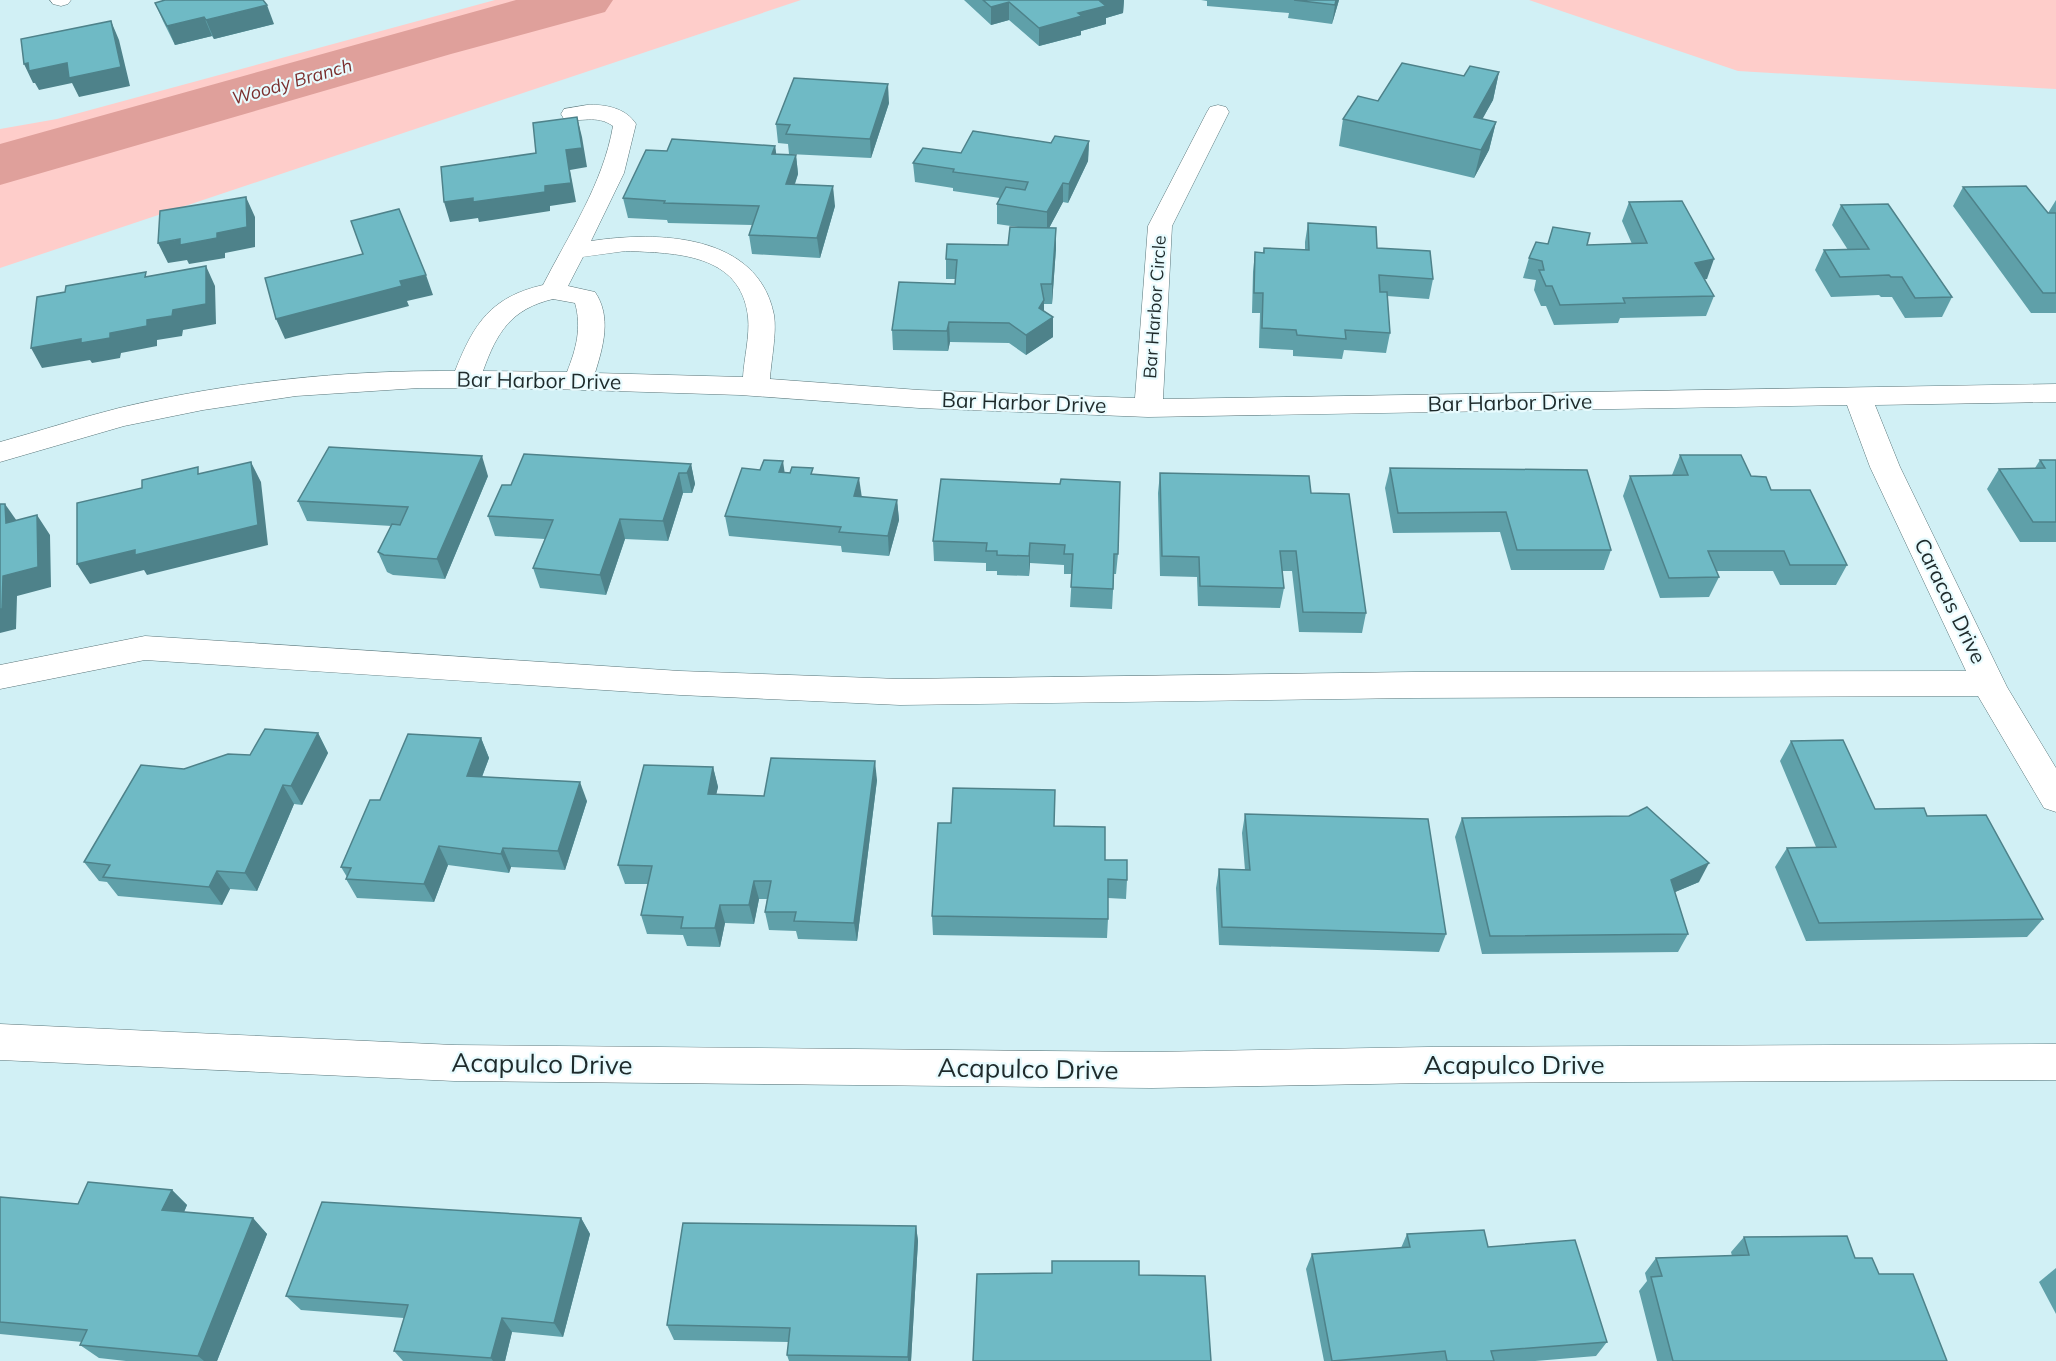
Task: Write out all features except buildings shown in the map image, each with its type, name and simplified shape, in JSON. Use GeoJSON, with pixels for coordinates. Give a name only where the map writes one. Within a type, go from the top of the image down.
{"type":"FeatureCollection","features":[{"type":"Feature","properties":{"kind":"street"},"geometry":{"type":"LineString","coordinates":[[554,291],[592,215],[615,161],[625,124],[614,114],[591,111],[572,114]]}},
{"type":"Feature","properties":{"kind":"street","name":"Bar Harbor Circle"},"geometry":{"type":"LineString","coordinates":[[1148,408],[1161,226],[1218,112]]}},
{"type":"Feature","properties":{"kind":"street"},"geometry":{"type":"LineString","coordinates":[[573,251],[626,243],[662,245],[708,252],[736,268],[753,291],[761,317],[756,387]]}},
{"type":"Feature","properties":{"kind":"street"},"geometry":{"type":"LineString","coordinates":[[466,379],[475,353],[486,335],[513,304],[554,291],[586,298],[593,316],[593,335],[578,381]]}},
{"type":"Feature","properties":{"kind":"street","name":"Bar Harbor Drive"},"geometry":{"type":"LineString","coordinates":[[0,452],[121,417],[203,401],[296,387],[419,379],[756,387],[919,399],[1148,408],[2056,393]]}},
{"type":"Feature","properties":{"kind":"street","name":"Caracas Drive"},"geometry":{"type":"LineString","coordinates":[[1857,398],[1885,467],[1989,683],[2056,798]]}},
{"type":"Feature","properties":{"kind":"street"},"geometry":{"type":"LineString","coordinates":[[0,677],[84,658],[145,648],[680,683],[900,692],[1424,685],[1989,683]]}},
{"type":"Feature","properties":{"kind":"street","name":"Acapulco Drive"},"geometry":{"type":"LineString","coordinates":[[0,1042],[454,1063],[1152,1070],[1440,1065],[2056,1062]]}},
{"type":"Feature","properties":{"kind":"shaded area"},"geometry":{"type":"Polygon","coordinates":[[[495,0],[801,0],[0,268],[0,129],[57,119],[495,0]]]}},
{"type":"Feature","properties":{"kind":"shaded area"},"geometry":{"type":"Polygon","coordinates":[[[1529,0],[2056,0],[2056,89],[1738,71],[1529,0]]]}},
{"type":"Feature","properties":{"kind":"waterway","name":"Woody Branch"},"geometry":{"type":"LineString","coordinates":[[0,165],[430,41],[584,0]]}}]}
